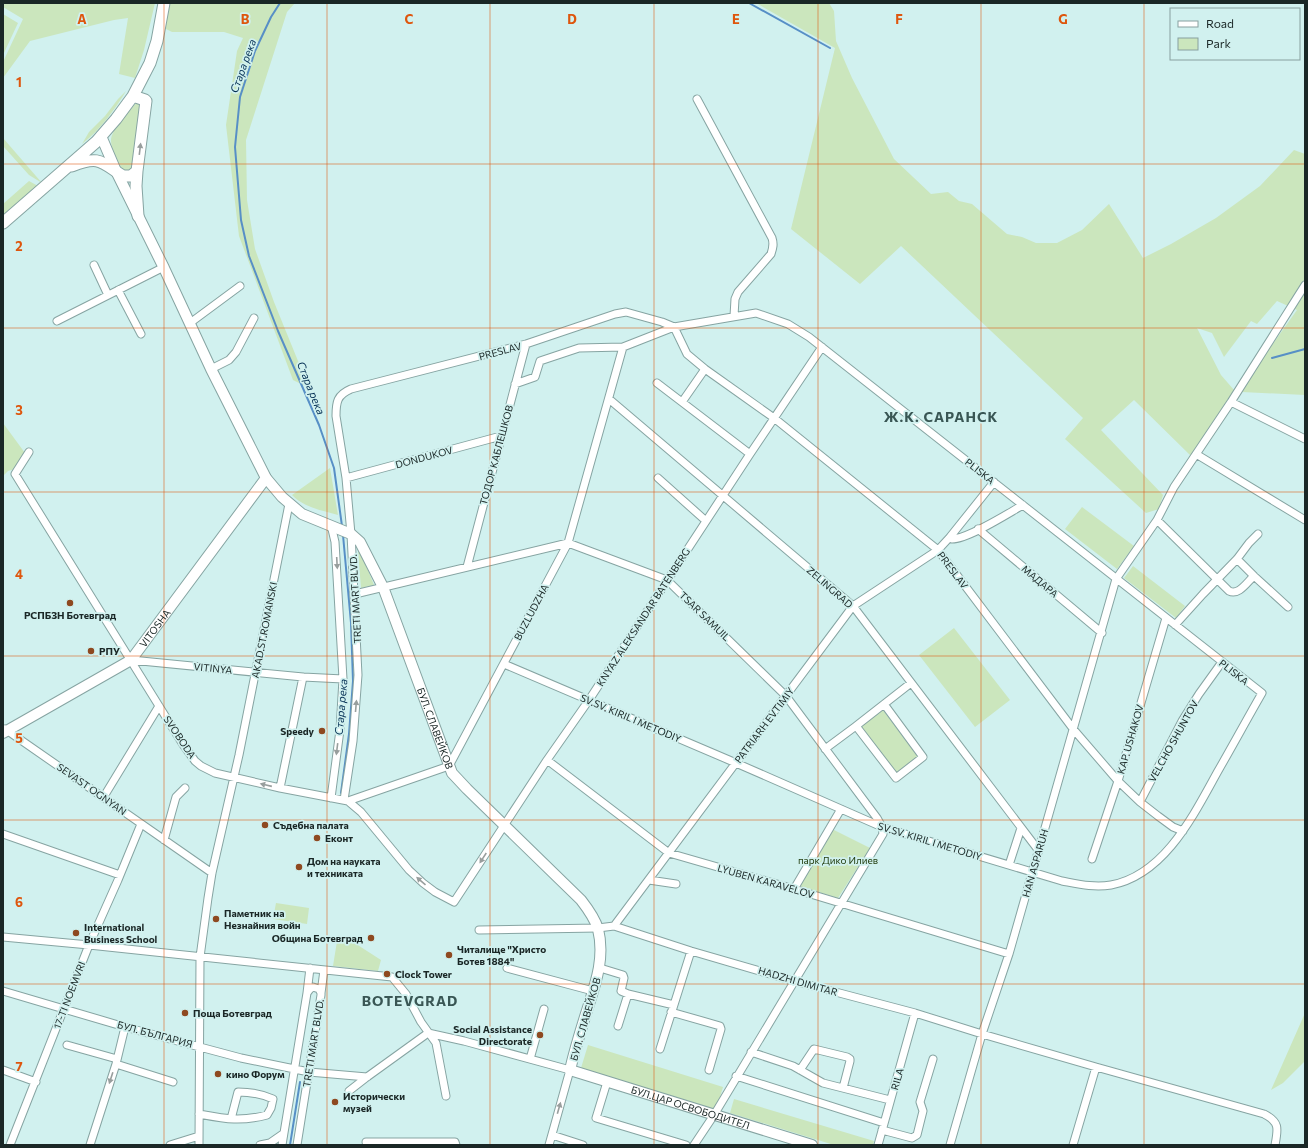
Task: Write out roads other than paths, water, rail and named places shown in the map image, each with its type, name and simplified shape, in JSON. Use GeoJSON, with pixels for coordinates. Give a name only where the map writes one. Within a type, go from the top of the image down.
{"type":"FeatureCollection","features":[{"type":"Feature","properties":{"kind":"main road"},"geometry":{"type":"LineString","coordinates":[[3,223],[98,139],[133,96],[150,63],[157,41],[164,3]]}},
{"type":"Feature","properties":{"kind":"main road"},"geometry":{"type":"LineString","coordinates":[[133,96],[146,101],[136,186],[138,216]]}},
{"type":"Feature","properties":{"kind":"main road"},"geometry":{"type":"LineString","coordinates":[[61,172],[85,161],[93,160],[102,162],[123,176],[137,172]]}},
{"type":"Feature","properties":{"kind":"street"},"geometry":{"type":"LineString","coordinates":[[697,99],[769,231],[773,242],[771,254],[738,292],[735,299],[734,316]]}},
{"type":"Feature","properties":{"kind":"street"},"geometry":{"type":"LineString","coordinates":[[98,139],[164,267],[211,369],[266,478],[275,490],[302,514],[341,529]]}},
{"type":"Feature","properties":{"kind":"street"},"geometry":{"type":"LineString","coordinates":[[94,265],[108,295]]}},
{"type":"Feature","properties":{"kind":"street"},"geometry":{"type":"LineString","coordinates":[[57,321],[164,267]]}},
{"type":"Feature","properties":{"kind":"street"},"geometry":{"type":"LineString","coordinates":[[1116,579],[1157,520],[1169,494],[1231,402],[1305,285]]}},
{"type":"Feature","properties":{"kind":"street"},"geometry":{"type":"LineString","coordinates":[[190,323],[240,286]]}},
{"type":"Feature","properties":{"kind":"street"},"geometry":{"type":"LineString","coordinates":[[118,290],[141,334]]}},
{"type":"Feature","properties":{"kind":"street","name":"PRESLAV"},"geometry":{"type":"LineString","coordinates":[[339,398],[343,393],[351,389],[526,344],[615,314],[626,312],[674,327],[687,354],[705,369],[774,418],[938,550],[1074,730],[1118,781],[1140,802],[1173,826],[1183,831]]}},
{"type":"Feature","properties":{"kind":"street","name":"PLISKA"},"geometry":{"type":"LineString","coordinates":[[624,347],[674,327],[734,316],[756,313],[788,324],[822,346],[1262,694]]}},
{"type":"Feature","properties":{"kind":"street"},"geometry":{"type":"LineString","coordinates":[[211,369],[229,360],[236,352],[254,318]]}},
{"type":"Feature","properties":{"kind":"street","name":"ТОДОР КАБЛЕШКОВ"},"geometry":{"type":"LineString","coordinates":[[467,567],[526,344]]}},
{"type":"Feature","properties":{"kind":"street","name":"KNYAZ ALEKSANDAR BATENBERG"},"geometry":{"type":"LineString","coordinates":[[346,800],[361,812],[413,874],[435,892],[454,902],[822,346]]}},
{"type":"Feature","properties":{"kind":"street"},"geometry":{"type":"LineString","coordinates":[[515,384],[535,377],[540,361],[579,348],[624,347]]}},
{"type":"Feature","properties":{"kind":"street","name":"BUZLUDZHA"},"geometry":{"type":"LineString","coordinates":[[450,766],[568,543],[624,347]]}},
{"type":"Feature","properties":{"kind":"street"},"geometry":{"type":"LineString","coordinates":[[682,402],[705,369]]}},
{"type":"Feature","properties":{"kind":"street"},"geometry":{"type":"LineString","coordinates":[[657,383],[750,454]]}},
{"type":"Feature","properties":{"kind":"street","name":"TRETI MART BLVD."},"geometry":{"type":"LineString","coordinates":[[339,398],[336,405],[336,416],[346,478],[341,529],[355,594],[358,682],[346,800]]}},
{"type":"Feature","properties":{"kind":"street","name":"ZELINGRAD"},"geometry":{"type":"LineString","coordinates":[[609,399],[853,606],[1039,851]]}},
{"type":"Feature","properties":{"kind":"street"},"geometry":{"type":"LineString","coordinates":[[1231,402],[1305,439]]}},
{"type":"Feature","properties":{"kind":"street","name":"DONDUKOV"},"geometry":{"type":"LineString","coordinates":[[346,478],[502,436]]}},
{"type":"Feature","properties":{"kind":"street","name":"SVOBODA"},"geometry":{"type":"LineString","coordinates":[[29,452],[15,474],[182,743],[195,760],[207,770],[280,788],[346,800]]}},
{"type":"Feature","properties":{"kind":"street"},"geometry":{"type":"LineString","coordinates":[[1196,454],[1304,519]]}},
{"type":"Feature","properties":{"kind":"street","name":"VITOSHA"},"geometry":{"type":"LineString","coordinates":[[5,730],[131,660],[266,478]]}},
{"type":"Feature","properties":{"kind":"street"},"geometry":{"type":"LineString","coordinates":[[658,478],[706,521]]}},
{"type":"Feature","properties":{"kind":"street","name":"PATRIARH EVTIMIY"},"geometry":{"type":"LineString","coordinates":[[614,926],[853,606],[938,550],[994,482]]}},
{"type":"Feature","properties":{"kind":"street","name":"AKAD.ST.ROMANSKI"},"geometry":{"type":"LineString","coordinates":[[199,1145],[200,957],[212,873],[239,755],[289,504]]}},
{"type":"Feature","properties":{"kind":"street"},"geometry":{"type":"LineString","coordinates":[[950,537],[952,539],[956,539],[1023,505]]}},
{"type":"Feature","properties":{"kind":"street"},"geometry":{"type":"LineString","coordinates":[[1157,520],[1229,591],[1233,593],[1237,592],[1254,576]]}},
{"type":"Feature","properties":{"kind":"street","name":"TRETI MART BLVD."},"geometry":{"type":"LineString","coordinates":[[331,798],[340,730],[344,679],[335,542],[341,529]]}},
{"type":"Feature","properties":{"kind":"street","name":"БУЛ. СЛАВЕЙКОВ"},"geometry":{"type":"LineString","coordinates":[[341,529],[360,542],[383,587],[452,773],[457,780],[504,826],[582,900],[598,928],[601,946],[600,968],[570,1070]]}},
{"type":"Feature","properties":{"kind":"street","name":"МАДАРА"},"geometry":{"type":"LineString","coordinates":[[978,529],[1102,633]]}},
{"type":"Feature","properties":{"kind":"street"},"geometry":{"type":"LineString","coordinates":[[1175,625],[1237,559],[1258,534]]}},
{"type":"Feature","properties":{"kind":"street"},"geometry":{"type":"LineString","coordinates":[[355,594],[568,543]]}},
{"type":"Feature","properties":{"kind":"street","name":"TSAR SAMUIL"},"geometry":{"type":"LineString","coordinates":[[568,543],[667,580],[786,696],[877,818],[882,827]]}},
{"type":"Feature","properties":{"kind":"street"},"geometry":{"type":"LineString","coordinates":[[1237,559],[1288,607]]}},
{"type":"Feature","properties":{"kind":"street","name":"HAN ASPARUH"},"geometry":{"type":"LineString","coordinates":[[950,1145],[982,1034],[1009,954],[1102,633],[1116,579]]}},
{"type":"Feature","properties":{"kind":"street","name":"KAP. USHAKOV"},"geometry":{"type":"LineString","coordinates":[[1092,859],[1118,781],[1166,618]]}},
{"type":"Feature","properties":{"kind":"street","name":"VITINYA"},"geometry":{"type":"LineString","coordinates":[[131,660],[303,677],[344,679]]}},
{"type":"Feature","properties":{"kind":"street","name":"VELCHO SHUNTOV"},"geometry":{"type":"LineString","coordinates":[[1140,802],[1182,721],[1222,662]]}},
{"type":"Feature","properties":{"kind":"street","name":"SV.SV. KIRIL I METODIY"},"geometry":{"type":"LineString","coordinates":[[504,664],[882,827],[1062,881],[1096,886],[1127,880],[1143,871],[1157,860],[1183,831],[1262,694]]}},
{"type":"Feature","properties":{"kind":"street"},"geometry":{"type":"LineString","coordinates":[[280,788],[303,677]]}},
{"type":"Feature","properties":{"kind":"street"},"geometry":{"type":"LineString","coordinates":[[826,749],[911,683]]}},
{"type":"Feature","properties":{"kind":"street"},"geometry":{"type":"LineString","coordinates":[[856,726],[896,778],[923,757],[884,704]]}},
{"type":"Feature","properties":{"kind":"street"},"geometry":{"type":"LineString","coordinates":[[103,798],[159,706]]}},
{"type":"Feature","properties":{"kind":"street","name":"SEVAST OGNYAN"},"geometry":{"type":"LineString","coordinates":[[5,730],[212,873]]}},
{"type":"Feature","properties":{"kind":"street","name":"LYUBEN KARAVELOV"},"geometry":{"type":"LineString","coordinates":[[547,760],[669,853],[1009,954]]}},
{"type":"Feature","properties":{"kind":"street"},"geometry":{"type":"LineString","coordinates":[[346,800],[450,766]]}},
{"type":"Feature","properties":{"kind":"street"},"geometry":{"type":"LineString","coordinates":[[164,840],[176,797],[185,788]]}},
{"type":"Feature","properties":{"kind":"street"},"geometry":{"type":"LineString","coordinates":[[794,889],[841,809]]}},
{"type":"Feature","properties":{"kind":"street","name":"17-TI NOEMVRI"},"geometry":{"type":"LineString","coordinates":[[10,1145],[36,1082],[88,945],[120,875],[141,824]]}},
{"type":"Feature","properties":{"kind":"street"},"geometry":{"type":"LineString","coordinates":[[694,1145],[714,1115],[736,1076],[752,1052],[883,834],[882,827]]}},
{"type":"Feature","properties":{"kind":"street"},"geometry":{"type":"LineString","coordinates":[[1009,865],[1021,828]]}},
{"type":"Feature","properties":{"kind":"street"},"geometry":{"type":"LineString","coordinates":[[3,834],[120,875]]}},
{"type":"Feature","properties":{"kind":"street"},"geometry":{"type":"LineString","coordinates":[[649,880],[676,884]]}},
{"type":"Feature","properties":{"kind":"street"},"geometry":{"type":"LineString","coordinates":[[479,930],[598,928],[614,926]]}},
{"type":"Feature","properties":{"kind":"street","name":"HADZHI DIMITAR"},"geometry":{"type":"LineString","coordinates":[[614,926],[794,981],[915,1013],[1096,1067],[1264,1114],[1276,1122],[1278,1128],[1275,1145]]}},
{"type":"Feature","properties":{"kind":"street"},"geometry":{"type":"LineString","coordinates":[[3,937],[392,977],[406,994],[421,1022],[436,1043],[446,1096]]}},
{"type":"Feature","properties":{"kind":"street"},"geometry":{"type":"LineString","coordinates":[[660,1049],[692,951]]}},
{"type":"Feature","properties":{"kind":"street"},"geometry":{"type":"LineString","coordinates":[[307,993],[310,968]]}},
{"type":"Feature","properties":{"kind":"street"},"geometry":{"type":"LineString","coordinates":[[507,968],[592,991]]}},
{"type":"Feature","properties":{"kind":"street"},"geometry":{"type":"LineString","coordinates":[[600,968],[623,975],[624,978],[621,991],[720,1026],[721,1029],[709,1070]]}},
{"type":"Feature","properties":{"kind":"street"},"geometry":{"type":"LineString","coordinates":[[321,995],[324,970]]}},
{"type":"Feature","properties":{"kind":"street","name":"TRETI MART BLVD."},"geometry":{"type":"LineString","coordinates":[[282,1145],[307,993],[313,987],[319,989],[321,995],[297,1145]]}},
{"type":"Feature","properties":{"kind":"street","name":"БУЛ. БЪЛГАРИЯ"},"geometry":{"type":"LineString","coordinates":[[3,991],[125,1027],[241,1058],[309,1072],[366,1077]]}},
{"type":"Feature","properties":{"kind":"street"},"geometry":{"type":"LineString","coordinates":[[618,1026],[628,994]]}},
{"type":"Feature","properties":{"kind":"street"},"geometry":{"type":"LineString","coordinates":[[530,1059],[544,1009]]}},
{"type":"Feature","properties":{"kind":"street","name":"RILA"},"geometry":{"type":"LineString","coordinates":[[878,1145],[915,1013]]}},
{"type":"Feature","properties":{"kind":"street"},"geometry":{"type":"LineString","coordinates":[[304,1016],[317,1017]]}},
{"type":"Feature","properties":{"kind":"street"},"geometry":{"type":"LineString","coordinates":[[90,1145],[116,1062],[125,1027]]}},
{"type":"Feature","properties":{"kind":"street"},"geometry":{"type":"LineString","coordinates":[[349,1091],[366,1077],[428,1033],[464,1041],[570,1070],[549,1145]]}},
{"type":"Feature","properties":{"kind":"street"},"geometry":{"type":"LineString","coordinates":[[67,1045],[173,1082]]}},
{"type":"Feature","properties":{"kind":"street"},"geometry":{"type":"LineString","coordinates":[[800,1070],[814,1049],[847,1057],[850,1061],[843,1088]]}},
{"type":"Feature","properties":{"kind":"street"},"geometry":{"type":"LineString","coordinates":[[752,1052],[793,1066],[823,1083],[890,1100]]}},
{"type":"Feature","properties":{"kind":"street"},"geometry":{"type":"LineString","coordinates":[[736,1076],[883,1126],[912,1138],[917,1134],[922,1111],[920,1102],[933,1059]]}},
{"type":"Feature","properties":{"kind":"street"},"geometry":{"type":"LineString","coordinates":[[1073,1145],[1096,1067]]}},
{"type":"Feature","properties":{"kind":"street"},"geometry":{"type":"LineString","coordinates":[[3,1070],[36,1082]]}},
{"type":"Feature","properties":{"kind":"street","name":"БУЛ.ЦАР ОСВОБОДИТЕЛ"},"geometry":{"type":"LineString","coordinates":[[570,1070],[812,1145]]}},
{"type":"Feature","properties":{"kind":"street"},"geometry":{"type":"LineString","coordinates":[[607,1082],[596,1118],[686,1145]]}},
{"type":"Feature","properties":{"kind":"street"},"geometry":{"type":"LineString","coordinates":[[199,1114],[230,1120],[250,1119],[267,1115],[272,1108],[273,1099],[266,1096],[238,1092],[230,1120]]}},
{"type":"Feature","properties":{"kind":"street"},"geometry":{"type":"LineString","coordinates":[[260,1145],[270,1143],[284,1134]]}},
{"type":"Feature","properties":{"kind":"street"},"geometry":{"type":"LineString","coordinates":[[552,1135],[583,1145]]}},
{"type":"Feature","properties":{"kind":"street"},"geometry":{"type":"LineString","coordinates":[[170,1145],[199,1136]]}},
{"type":"Feature","properties":{"kind":"street"},"geometry":{"type":"LineString","coordinates":[[366,1142],[456,1143]]}},
{"type":"Feature","properties":{"kind":"waterway","name":"Стара река"},"geometry":{"type":"LineString","coordinates":[[280,3],[271,17],[255,51],[240,97],[235,147],[241,220],[249,256],[278,331],[319,425],[334,468],[342,526]]}},
{"type":"Feature","properties":{"kind":"waterway"},"geometry":{"type":"LineString","coordinates":[[749,3],[830,48]]}},
{"type":"Feature","properties":{"kind":"waterway"},"geometry":{"type":"LineString","coordinates":[[1272,358],[1305,349]]}},
{"type":"Feature","properties":{"kind":"waterway","name":"Стара река"},"geometry":{"type":"LineString","coordinates":[[341,793],[349,734],[353,681],[351,623],[343,535]]}},
{"type":"Feature","properties":{"kind":"waterway","name":"Стара река"},"geometry":{"type":"LineString","coordinates":[[290,1145],[300,1082]]}},
{"type":"Feature","properties":{"kind":"place","name":"РСПБЗН Ботевград"},"geometry":{"type":"Point","coordinates":[70,603]}},
{"type":"Feature","properties":{"kind":"place","name":"РПУ"},"geometry":{"type":"Point","coordinates":[91,651]}},
{"type":"Feature","properties":{"kind":"place","name":"Speedy"},"geometry":{"type":"Point","coordinates":[322,731]}},
{"type":"Feature","properties":{"kind":"place","name":"Съдебна палата"},"geometry":{"type":"Point","coordinates":[265,825]}},
{"type":"Feature","properties":{"kind":"place","name":"Еконт"},"geometry":{"type":"Point","coordinates":[317,838]}},
{"type":"Feature","properties":{"kind":"place","name":"Дом на науката и техниката"},"geometry":{"type":"Point","coordinates":[299,867]}},
{"type":"Feature","properties":{"kind":"place","name":"Паметник на Незнайния войн"},"geometry":{"type":"Point","coordinates":[216,919]}},
{"type":"Feature","properties":{"kind":"place","name":"International Business School"},"geometry":{"type":"Point","coordinates":[76,933]}},
{"type":"Feature","properties":{"kind":"place","name":"Община Ботевград"},"geometry":{"type":"Point","coordinates":[371,938]}},
{"type":"Feature","properties":{"kind":"place","name":"Читалище \"Христо Ботев 1884\""},"geometry":{"type":"Point","coordinates":[449,955]}},
{"type":"Feature","properties":{"kind":"place","name":"Clock Tower"},"geometry":{"type":"Point","coordinates":[387,974]}},
{"type":"Feature","properties":{"kind":"place","name":"Поща Ботевград"},"geometry":{"type":"Point","coordinates":[185,1013]}},
{"type":"Feature","properties":{"kind":"place","name":"Social Assistance Directorate"},"geometry":{"type":"Point","coordinates":[540,1035]}},
{"type":"Feature","properties":{"kind":"place","name":"кино Форум"},"geometry":{"type":"Point","coordinates":[218,1074]}},
{"type":"Feature","properties":{"kind":"place","name":"Исторически музей"},"geometry":{"type":"Point","coordinates":[335,1102]}},
{"type":"Feature","properties":{"kind":"district","name":"Ж.К. САРАНСК"},"geometry":{"type":"Point","coordinates":[941,417]}},
{"type":"Feature","properties":{"kind":"district","name":"BOTEVGRAD"},"geometry":{"type":"Point","coordinates":[410,1001]}},
{"type":"Feature","properties":{"kind":"park label","name":"парк Дико Илиев"},"geometry":{"type":"Point","coordinates":[838,860]}}]}
